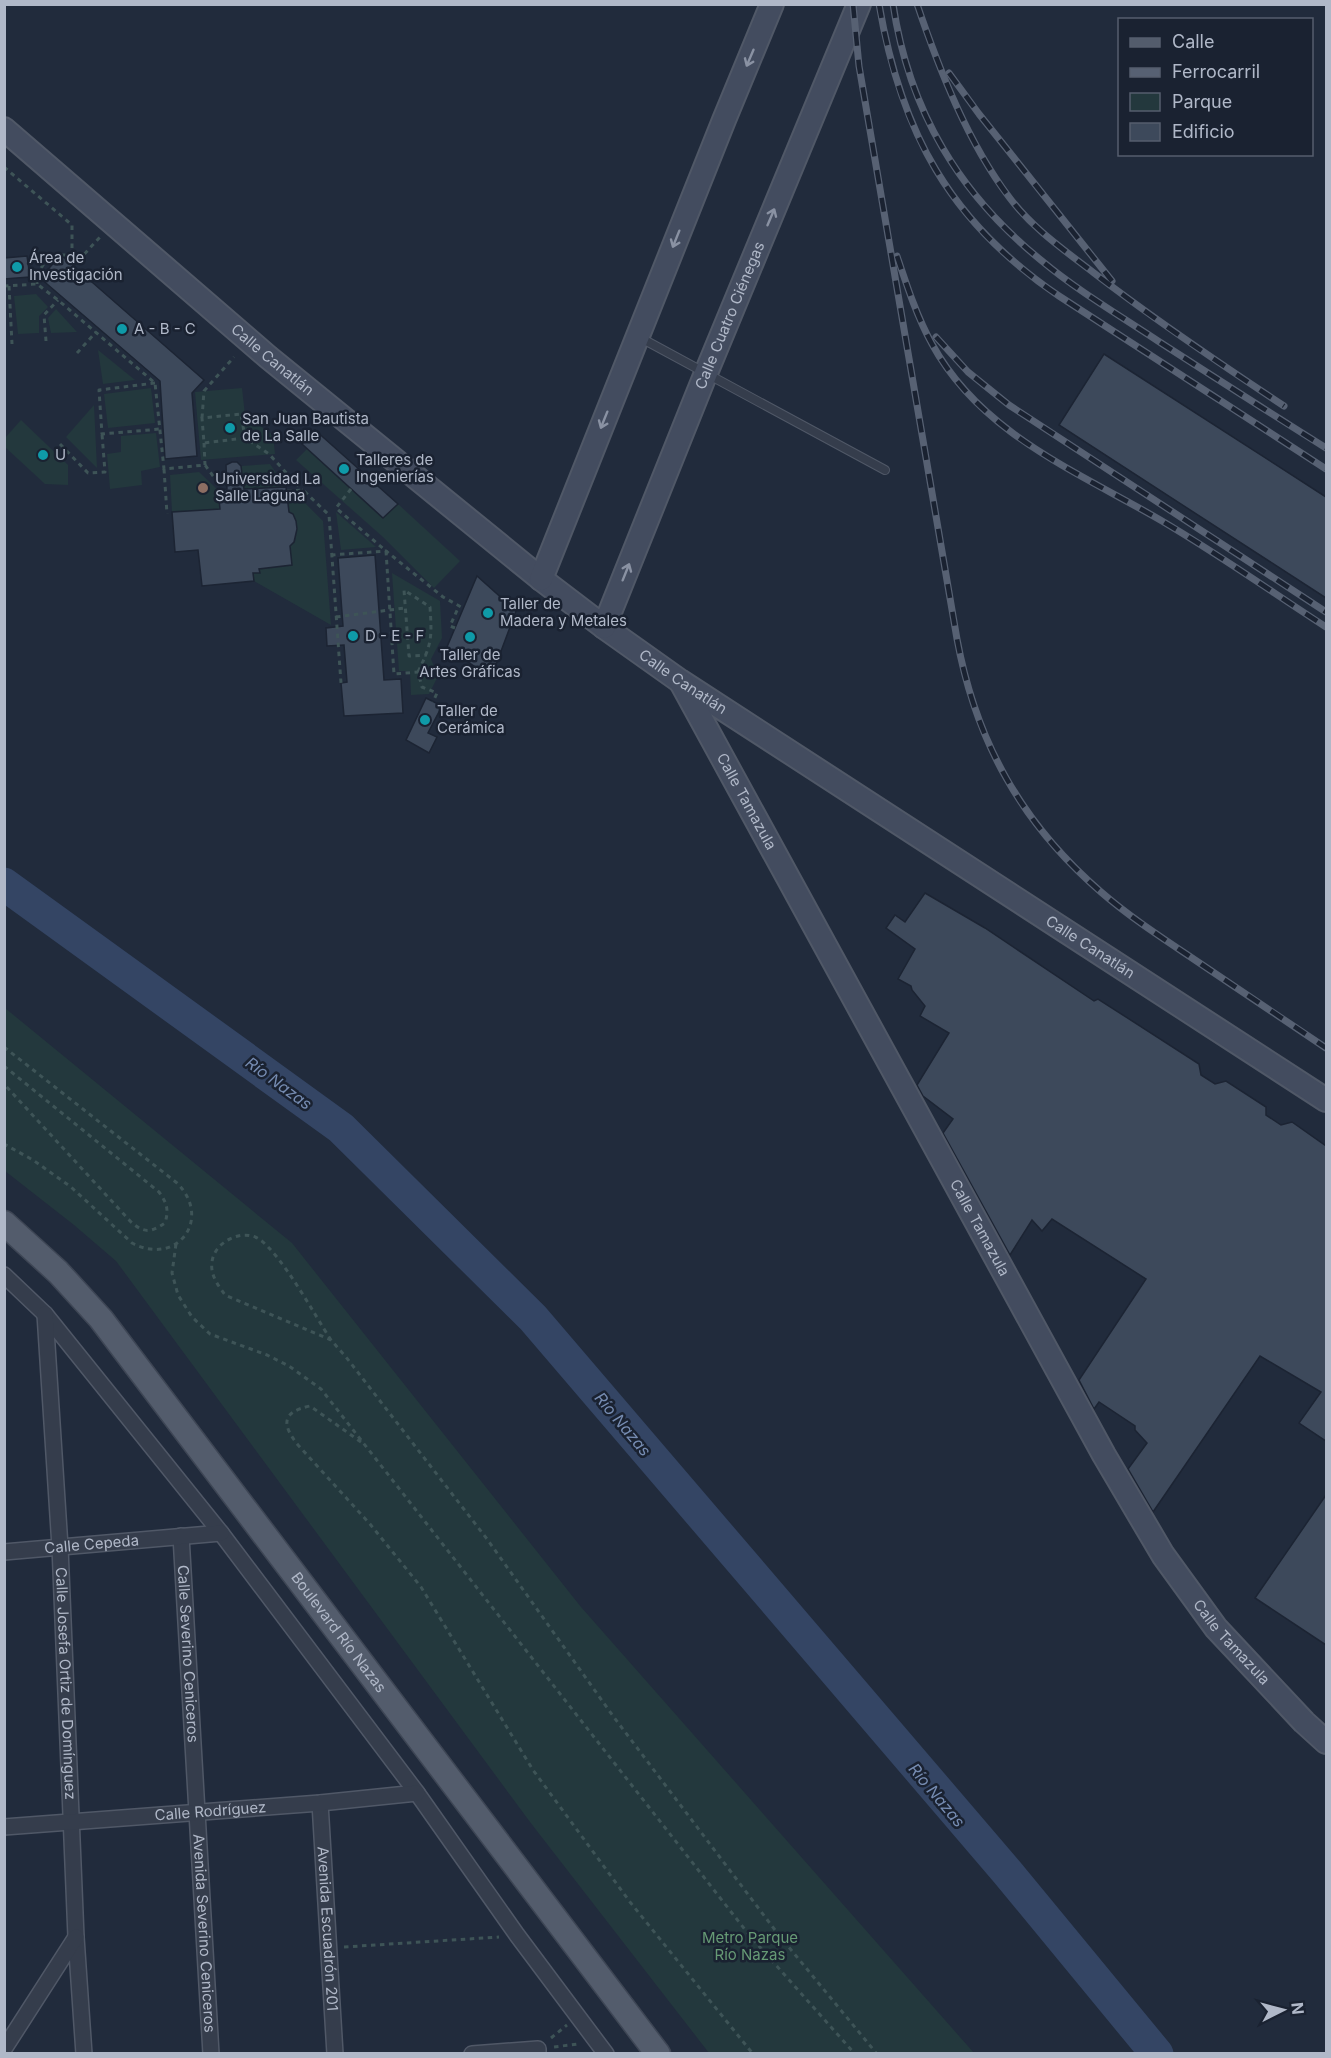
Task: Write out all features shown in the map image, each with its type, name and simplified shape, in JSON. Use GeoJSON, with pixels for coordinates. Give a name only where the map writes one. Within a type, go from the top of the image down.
{"type":"FeatureCollection","features":[{"type":"Feature","properties":{"kind":"main road","name":"Boulevard Río Nazas"},"geometry":{"type":"LineString","coordinates":[[4,1223],[58,1272],[101,1319],[658,2054]]}},
{"type":"Feature","properties":{"kind":"street"},"geometry":{"type":"LineString","coordinates":[[541,579],[772,4]]}},
{"type":"Feature","properties":{"kind":"street"},"geometry":{"type":"LineString","coordinates":[[844,4],[846,34]]}},
{"type":"Feature","properties":{"kind":"street","name":"Calle Cuatro Ciénegas"},"geometry":{"type":"LineString","coordinates":[[604,627],[706,373],[859,4]]}},
{"type":"Feature","properties":{"kind":"street","name":"Calle Canatlán"},"geometry":{"type":"LineString","coordinates":[[4,129],[268,357],[541,579],[604,627],[680,681],[1326,1100]]}},
{"type":"Feature","properties":{"kind":"street","name":"Calle Tamazula"},"geometry":{"type":"LineString","coordinates":[[680,681],[1104,1455],[1163,1555],[1216,1628],[1304,1722],[1326,1742]]}},
{"type":"Feature","properties":{"kind":"street"},"geometry":{"type":"LineString","coordinates":[[4,1275],[45,1314],[221,1533],[417,1793],[517,1935],[602,2048]]}},
{"type":"Feature","properties":{"kind":"street","name":"Calle Josefa Ortiz de Domínguez"},"geometry":{"type":"LineString","coordinates":[[45,1314],[60,1548],[76,1937],[84,2054]]}},
{"type":"Feature","properties":{"kind":"street"},"geometry":{"type":"LineString","coordinates":[[181,1536],[221,1533]]}},
{"type":"Feature","properties":{"kind":"street","name":"Calle Cepeda"},"geometry":{"type":"LineString","coordinates":[[4,1552],[181,1536]]}},
{"type":"Feature","properties":{"kind":"street","name":"Calle Severino Ceniceros"},"geometry":{"type":"LineString","coordinates":[[181,1536],[196,1812]]}},
{"type":"Feature","properties":{"kind":"street","name":"Calle Rodríguez"},"geometry":{"type":"LineString","coordinates":[[4,1827],[320,1803],[417,1793]]}},
{"type":"Feature","properties":{"kind":"street","name":"Avenida Escuadrón 201"},"geometry":{"type":"LineString","coordinates":[[320,1803],[335,2054]]}},
{"type":"Feature","properties":{"kind":"street","name":"Avenida Severino Ceniceros"},"geometry":{"type":"LineString","coordinates":[[196,1812],[211,2054]]}},
{"type":"Feature","properties":{"kind":"street"},"geometry":{"type":"LineString","coordinates":[[4,2049],[76,1937]]}},
{"type":"Feature","properties":{"kind":"street"},"geometry":{"type":"LineString","coordinates":[[472,2054],[538,2051]]}},
{"type":"Feature","properties":{"kind":"lane"},"geometry":{"type":"LineString","coordinates":[[637,336],[885,470]]}},
{"type":"Feature","properties":{"kind":"path"},"geometry":{"type":"LineString","coordinates":[[4,167],[72,225],[72,255]]}},
{"type":"Feature","properties":{"kind":"path"},"geometry":{"type":"LineString","coordinates":[[37,284],[37,275],[48,255],[72,255],[78,261],[100,236]]}},
{"type":"Feature","properties":{"kind":"path"},"geometry":{"type":"LineString","coordinates":[[12,344],[7,286],[37,284],[155,383],[167,514]]}},
{"type":"Feature","properties":{"kind":"path"},"geometry":{"type":"LineString","coordinates":[[46,341],[44,315],[58,300]]}},
{"type":"Feature","properties":{"kind":"path"},"geometry":{"type":"LineString","coordinates":[[77,353],[96,332]]}},
{"type":"Feature","properties":{"kind":"path"},"geometry":{"type":"LineString","coordinates":[[234,357],[204,391],[202,418],[205,465],[219,484],[291,478]]}},
{"type":"Feature","properties":{"kind":"path"},"geometry":{"type":"LineString","coordinates":[[60,444],[88,473],[105,472],[99,390],[155,383]]}},
{"type":"Feature","properties":{"kind":"path"},"geometry":{"type":"LineString","coordinates":[[202,418],[241,414],[245,438]]}},
{"type":"Feature","properties":{"kind":"path"},"geometry":{"type":"LineString","coordinates":[[102,434],[160,429]]}},
{"type":"Feature","properties":{"kind":"path"},"geometry":{"type":"LineString","coordinates":[[204,443],[245,438],[269,454],[329,515],[341,683]]}},
{"type":"Feature","properties":{"kind":"path"},"geometry":{"type":"LineString","coordinates":[[164,468],[205,465]]}},
{"type":"Feature","properties":{"kind":"path"},"geometry":{"type":"LineString","coordinates":[[329,515],[351,489]]}},
{"type":"Feature","properties":{"kind":"path"},"geometry":{"type":"LineString","coordinates":[[287,492],[303,490]]}},
{"type":"Feature","properties":{"kind":"path"},"geometry":{"type":"LineString","coordinates":[[336,508],[443,597],[461,607],[450,626],[455,628]]}},
{"type":"Feature","properties":{"kind":"path"},"geometry":{"type":"LineString","coordinates":[[331,555],[386,551]]}},
{"type":"Feature","properties":{"kind":"path"},"geometry":{"type":"LineString","coordinates":[[386,551],[393,674],[418,672]]}},
{"type":"Feature","properties":{"kind":"path"},"geometry":{"type":"LineString","coordinates":[[427,655],[409,656],[404,590],[430,607],[432,638],[427,655],[418,672],[422,687],[437,693],[433,702]]}},
{"type":"Feature","properties":{"kind":"path"},"geometry":{"type":"LineString","coordinates":[[336,616],[405,608]]}},
{"type":"Feature","properties":{"kind":"path"},"geometry":{"type":"LineString","coordinates":[[4,1047],[186,1191],[191,1202],[192,1214],[185,1236],[176,1244],[165,1249],[142,1248],[132,1243],[71,1187],[33,1160],[4,1144]]}},
{"type":"Feature","properties":{"kind":"path"},"geometry":{"type":"LineString","coordinates":[[4,1066],[159,1192],[166,1202],[168,1214],[165,1223],[156,1229],[146,1231],[131,1222],[4,1084]]}},
{"type":"Feature","properties":{"kind":"path"},"geometry":{"type":"LineString","coordinates":[[331,1340],[225,1295],[215,1281],[212,1261],[220,1245],[237,1236],[256,1237],[274,1252],[331,1340],[487,1539],[613,1716],[778,1934],[877,2054]]}},
{"type":"Feature","properties":{"kind":"path"},"geometry":{"type":"LineString","coordinates":[[176,1244],[172,1273],[178,1294],[192,1317],[210,1334],[267,1355],[289,1366],[321,1389],[750,1936],[855,2054]]}},
{"type":"Feature","properties":{"kind":"path"},"geometry":{"type":"LineString","coordinates":[[365,1445],[310,1406],[290,1413],[286,1424],[289,1434],[298,1445],[370,1524],[421,1587],[533,1770],[630,1902],[753,2054]]}},
{"type":"Feature","properties":{"kind":"path"},"geometry":{"type":"LineString","coordinates":[[330,1948],[517,1935]]}},
{"type":"Feature","properties":{"kind":"path"},"geometry":{"type":"LineString","coordinates":[[538,2051],[578,2016]]}},
{"type":"Feature","properties":{"kind":"path"},"geometry":{"type":"LineString","coordinates":[[538,2051],[602,2048]]}},
{"type":"Feature","properties":{"kind":"green space"},"geometry":{"type":"Polygon","coordinates":[[[36,294],[48,307],[39,316],[39,333],[18,334],[14,296],[36,294]]]}},
{"type":"Feature","properties":{"kind":"green space"},"geometry":{"type":"Polygon","coordinates":[[[56,309],[77,332],[51,333],[48,318],[56,309]]]}},
{"type":"Feature","properties":{"kind":"green space"},"geometry":{"type":"Polygon","coordinates":[[[98,350],[135,380],[103,384],[98,350]]]}},
{"type":"Feature","properties":{"kind":"green space"},"geometry":{"type":"Polygon","coordinates":[[[151,388],[155,423],[108,428],[104,394],[151,388]]]}},
{"type":"Feature","properties":{"kind":"green space"},"geometry":{"type":"Polygon","coordinates":[[[242,388],[245,415],[273,435],[275,454],[201,460],[195,392],[242,388]]]}},
{"type":"Feature","properties":{"kind":"green space"},"geometry":{"type":"Polygon","coordinates":[[[94,405],[97,468],[66,437],[94,405]]]}},
{"type":"Feature","properties":{"kind":"green space"},"geometry":{"type":"Polygon","coordinates":[[[21,420],[68,465],[68,485],[45,484],[5,447],[5,438],[21,420]]]}},
{"type":"Feature","properties":{"kind":"green space"},"geometry":{"type":"Polygon","coordinates":[[[156,433],[160,467],[141,471],[142,485],[110,489],[107,454],[121,452],[121,436],[156,433]]]}},
{"type":"Feature","properties":{"kind":"green space"},"geometry":{"type":"Polygon","coordinates":[[[307,449],[382,518],[398,504],[460,561],[434,588],[383,537],[296,460],[307,449]]]}},
{"type":"Feature","properties":{"kind":"green space"},"geometry":{"type":"Polygon","coordinates":[[[270,464],[286,487],[244,489],[241,466],[270,464]]]}},
{"type":"Feature","properties":{"kind":"green space"},"geometry":{"type":"Polygon","coordinates":[[[199,472],[218,490],[220,509],[172,512],[170,475],[199,472]]]}},
{"type":"Feature","properties":{"kind":"green space"},"geometry":{"type":"Polygon","coordinates":[[[297,495],[323,521],[331,625],[254,581],[253,573],[259,573],[259,569],[295,542],[297,529],[293,514],[289,512],[287,496],[297,495]]]}},
{"type":"Feature","properties":{"kind":"green space"},"geometry":{"type":"Polygon","coordinates":[[[336,512],[376,547],[341,550],[336,512]]]}},
{"type":"Feature","properties":{"kind":"green space"},"geometry":{"type":"Polygon","coordinates":[[[392,573],[440,601],[442,638],[431,659],[438,676],[429,694],[411,695],[410,671],[399,671],[392,573]]]}},
{"type":"Feature","properties":{"kind":"green space","name":"Metro Parque Río Nazas"},"geometry":{"type":"Polygon","coordinates":[[[5,1008],[292,1243],[581,1607],[974,2053],[709,2053],[530,1822],[116,1261],[5,1171],[5,1008]]]}},
{"type":"Feature","properties":{"kind":"building","name":"A - B - C"},"geometry":{"type":"Polygon","coordinates":[[[61,255],[204,380],[192,393],[197,456],[165,459],[160,381],[40,278],[61,255]]]}},
{"type":"Feature","properties":{"kind":"building","name":"Área de Investigación"},"geometry":{"type":"Polygon","coordinates":[[[27,256],[30,277],[4,279],[4,258],[27,256]]]}},
{"type":"Feature","properties":{"kind":"building"},"geometry":{"type":"Polygon","coordinates":[[[1104,354],[1326,497],[1326,598],[1059,425],[1104,354]]]}},
{"type":"Feature","properties":{"kind":"building","name":"Talleres de Ingenierías"},"geometry":{"type":"Polygon","coordinates":[[[315,430],[398,504],[383,518],[302,444],[315,430]]]}},
{"type":"Feature","properties":{"kind":"building"},"geometry":{"type":"Polygon","coordinates":[[[237,462],[241,466],[244,489],[286,487],[289,512],[293,514],[297,529],[294,542],[290,546],[292,565],[259,569],[260,573],[253,573],[254,581],[202,586],[198,550],[175,552],[172,512],[220,509],[218,490],[227,489],[226,465],[237,462]]]}},
{"type":"Feature","properties":{"kind":"building","name":"D - E - F"},"geometry":{"type":"Polygon","coordinates":[[[375,555],[384,680],[401,679],[403,713],[344,716],[341,683],[347,682],[344,645],[327,646],[326,628],[343,626],[338,558],[375,555]]]}},
{"type":"Feature","properties":{"kind":"building"},"geometry":{"type":"Polygon","coordinates":[[[477,576],[516,611],[491,678],[447,647],[477,576]]]}},
{"type":"Feature","properties":{"kind":"building","name":"Taller de Cerámica"},"geometry":{"type":"Polygon","coordinates":[[[426,698],[442,706],[428,733],[437,737],[429,753],[406,740],[426,698]]]}},
{"type":"Feature","properties":{"kind":"building"},"geometry":{"type":"Polygon","coordinates":[[[925,893],[985,928],[1094,1001],[1098,999],[1199,1064],[1201,1075],[1215,1084],[1226,1081],[1266,1107],[1266,1115],[1281,1125],[1292,1122],[1326,1146],[1326,1441],[1299,1423],[1321,1392],[1260,1356],[1153,1512],[1128,1469],[1147,1443],[1135,1430],[1135,1426],[1099,1402],[1094,1409],[1079,1380],[1146,1279],[1052,1219],[1042,1231],[1032,1220],[1010,1255],[943,1133],[953,1119],[923,1096],[917,1085],[949,1033],[920,1016],[925,1006],[911,986],[898,979],[915,949],[886,928],[895,915],[905,922],[925,893]]]}},
{"type":"Feature","properties":{"kind":"building"},"geometry":{"type":"Polygon","coordinates":[[[1326,1495],[1326,1645],[1255,1598],[1326,1495]]]}},
{"type":"Feature","properties":{"kind":"waterway","name":"Río Nazas"},"geometry":{"type":"LineString","coordinates":[[4,884],[341,1128],[533,1318],[1007,1872],[1157,2054]]}},
{"type":"Feature","properties":{"kind":"railway"},"geometry":{"type":"LineString","coordinates":[[853,4],[859,66],[957,639],[965,677],[990,746],[1006,779],[1048,838],[1101,892],[1150,930],[1326,1048]]}},
{"type":"Feature","properties":{"kind":"railway"},"geometry":{"type":"LineString","coordinates":[[879,4],[901,94],[917,134],[936,171],[960,205],[988,237],[1021,267],[1059,296],[1326,469]]}},
{"type":"Feature","properties":{"kind":"railway"},"geometry":{"type":"LineString","coordinates":[[893,4],[911,80],[925,115],[942,148],[963,178],[986,208],[1012,235],[1084,293],[1326,448]]}},
{"type":"Feature","properties":{"kind":"railway"},"geometry":{"type":"LineString","coordinates":[[917,4],[945,79],[980,153],[1009,197],[1028,219],[1117,290],[1284,406]]}},
{"type":"Feature","properties":{"kind":"railway"},"geometry":{"type":"LineString","coordinates":[[949,73],[1112,281]]}},
{"type":"Feature","properties":{"kind":"railway"},"geometry":{"type":"LineString","coordinates":[[897,256],[917,312],[932,344],[953,375],[977,403],[1004,427],[1065,467],[1183,534],[1326,627]]}},
{"type":"Feature","properties":{"kind":"railway"},"geometry":{"type":"LineString","coordinates":[[936,337],[968,372],[1009,405],[1326,612]]}},
{"type":"Feature","properties":{"kind":"place","name":"Área de Investigación"},"geometry":{"type":"Point","coordinates":[17,267]}},
{"type":"Feature","properties":{"kind":"place","name":"A - B - C"},"geometry":{"type":"Point","coordinates":[122,329]}},
{"type":"Feature","properties":{"kind":"place","name":"San Juan Bautista de La Salle"},"geometry":{"type":"Point","coordinates":[230,428]}},
{"type":"Feature","properties":{"kind":"place","name":"U"},"geometry":{"type":"Point","coordinates":[43,455]}},
{"type":"Feature","properties":{"kind":"place","name":"Talleres de Ingenierías"},"geometry":{"type":"Point","coordinates":[344,469]}},
{"type":"Feature","properties":{"kind":"place","name":"Universidad La Salle Laguna"},"geometry":{"type":"Point","coordinates":[203,488]}},
{"type":"Feature","properties":{"kind":"place","name":"Taller de Madera y Metales"},"geometry":{"type":"Point","coordinates":[488,613]}},
{"type":"Feature","properties":{"kind":"place","name":"D - E - F"},"geometry":{"type":"Point","coordinates":[353,636]}},
{"type":"Feature","properties":{"kind":"place","name":"Taller de Artes Gráficas"},"geometry":{"type":"Point","coordinates":[470,637]}},
{"type":"Feature","properties":{"kind":"place","name":"Taller de Cerámica"},"geometry":{"type":"Point","coordinates":[425,720]}}]}
